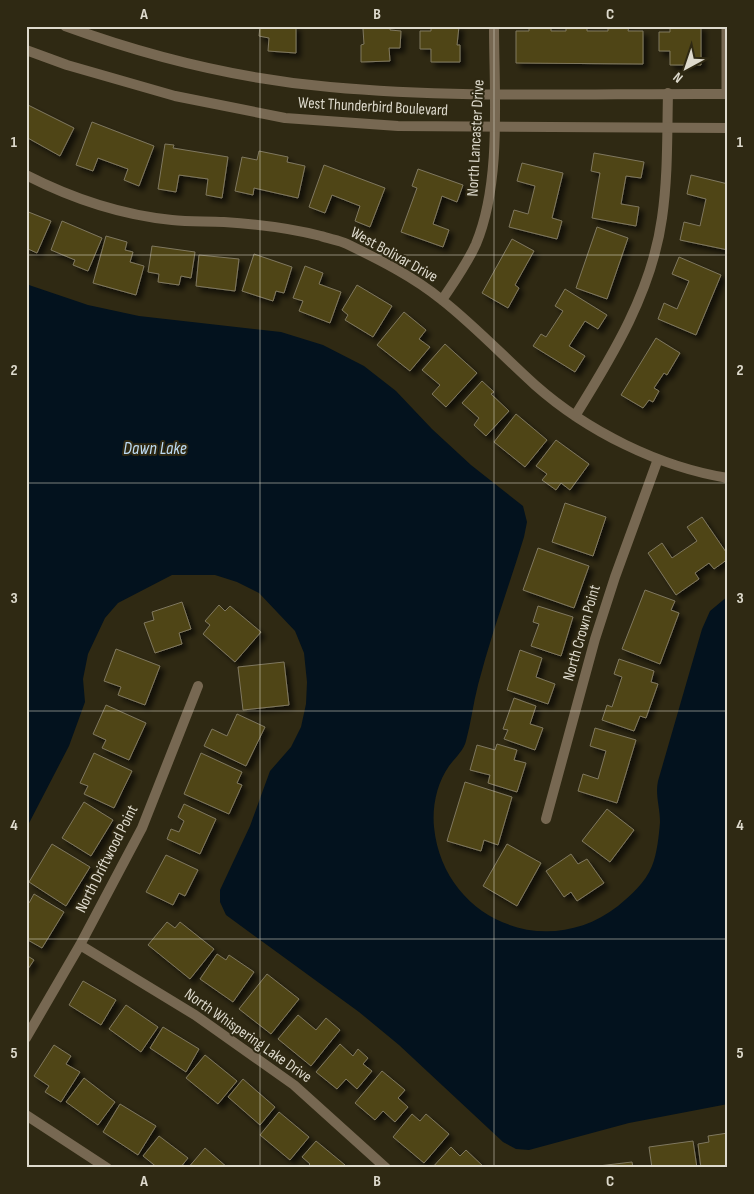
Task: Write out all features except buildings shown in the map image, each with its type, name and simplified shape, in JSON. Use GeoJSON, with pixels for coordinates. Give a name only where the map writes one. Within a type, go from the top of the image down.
{"type":"FeatureCollection","features":[{"type":"Feature","properties":{"kind":"street","name":"West Thunderbird Boulevard"},"geometry":{"type":"LineString","coordinates":[[65,26],[160,56],[273,80],[364,90],[494,93],[727,94]]}},
{"type":"Feature","properties":{"kind":"street","name":"North Lancaster Drive"},"geometry":{"type":"LineString","coordinates":[[442,300],[462,271],[476,244],[492,186],[494,26]]}},
{"type":"Feature","properties":{"kind":"street"},"geometry":{"type":"LineString","coordinates":[[726,26],[727,94]]}},
{"type":"Feature","properties":{"kind":"street","name":"West Thunderbird Boulevard"},"geometry":{"type":"LineString","coordinates":[[26,50],[67,65],[175,96],[285,118],[398,126],[728,128]]}},
{"type":"Feature","properties":{"kind":"street"},"geometry":{"type":"LineString","coordinates":[[575,416],[617,349],[650,272],[662,220],[668,151],[668,93]]}},
{"type":"Feature","properties":{"kind":"street","name":"West Bolivar Drive"},"geometry":{"type":"LineString","coordinates":[[26,175],[76,197],[134,214],[173,220],[225,222],[306,232],[344,243],[416,281],[442,300],[536,386],[575,416],[658,459],[728,478]]}},
{"type":"Feature","properties":{"kind":"street","name":"North Crown Point"},"geometry":{"type":"LineString","coordinates":[[546,819],[595,639],[615,576],[658,459]]}},
{"type":"Feature","properties":{"kind":"street","name":"North Driftwood Point"},"geometry":{"type":"LineString","coordinates":[[26,1038],[80,945],[142,828],[198,686]]}},
{"type":"Feature","properties":{"kind":"street","name":"North Whispering Lake Drive"},"geometry":{"type":"LineString","coordinates":[[80,945],[195,1015],[294,1085],[386,1168]]}},
{"type":"Feature","properties":{"kind":"street"},"geometry":{"type":"LineString","coordinates":[[26,1115],[107,1168]]}},
{"type":"Feature","properties":{"kind":"water","name":"Dawn Lake"},"geometry":{"type":"Polygon","coordinates":[[[26,284],[88,305],[139,316],[281,332],[323,345],[364,366],[396,391],[432,429],[471,465],[523,506],[527,522],[524,537],[483,666],[466,741],[441,780],[436,795],[434,811],[434,827],[441,859],[456,886],[477,907],[502,922],[530,930],[560,930],[590,923],[618,906],[646,878],[654,861],[660,822],[658,781],[702,629],[710,611],[728,596],[728,1104],[629,1123],[529,1150],[516,1149],[503,1142],[399,1045],[359,1012],[226,915],[220,902],[220,890],[250,826],[270,771],[291,747],[301,727],[306,704],[307,682],[304,653],[295,631],[259,593],[237,582],[215,575],[172,575],[118,603],[105,618],[88,654],[83,679],[85,702],[69,746],[26,829],[26,284]]]}}]}
